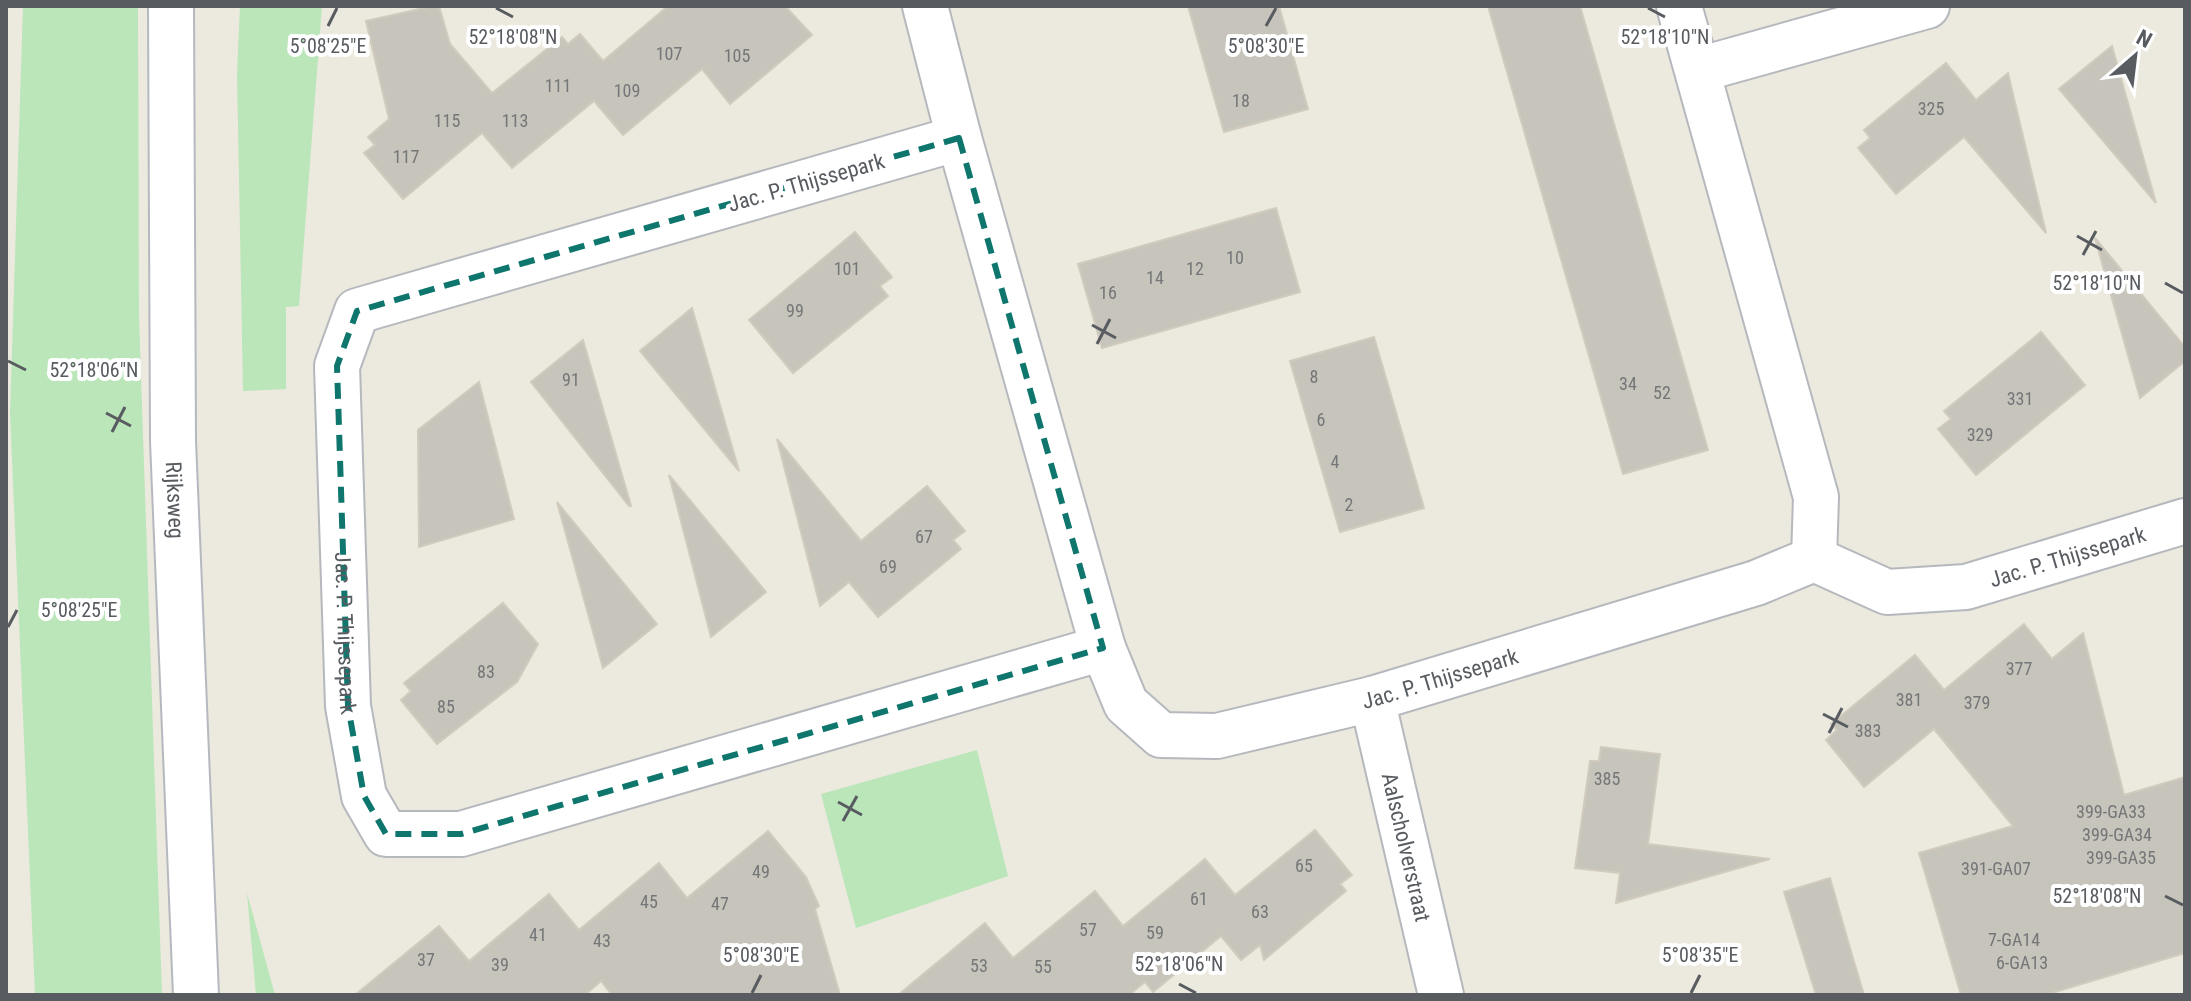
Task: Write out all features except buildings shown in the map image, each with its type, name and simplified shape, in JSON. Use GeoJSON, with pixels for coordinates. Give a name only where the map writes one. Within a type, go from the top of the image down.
{"type":"FeatureCollection","features":[{"type":"Feature","properties":{"kind":"street","name":"Rijksweg"},"geometry":{"type":"LineString","coordinates":[[171,6],[173,441],[196,995]]}},
{"type":"Feature","properties":{"kind":"street","name":"Jac. P. Thijssepark"},"geometry":{"type":"LineString","coordinates":[[925,6],[959,138],[1103,648],[1126,704],[1161,735],[1217,736],[1372,699],[1756,583],[1814,559],[1887,592],[1966,587],[2185,521]]}},
{"type":"Feature","properties":{"kind":"street"},"geometry":{"type":"LineString","coordinates":[[1679,6],[1816,497],[1814,559]]}},
{"type":"Feature","properties":{"kind":"street"},"geometry":{"type":"LineString","coordinates":[[1698,70],[1927,6]]}},
{"type":"Feature","properties":{"kind":"street","name":"Jac. P. Thijssepark"},"geometry":{"type":"LineString","coordinates":[[959,138],[357,311],[337,366],[348,706],[364,796],[386,834],[461,834],[1103,648]]}},
{"type":"Feature","properties":{"kind":"street","name":"Aalscholverstraat"},"geometry":{"type":"LineString","coordinates":[[1372,699],[1441,995]]}},
{"type":"Feature","properties":{"kind":"highlighted area"},"geometry":{"type":"Polygon","coordinates":[[[959,138],[1103,648],[461,834],[386,834],[364,796],[348,706],[337,366],[357,311],[959,138]]]}},
{"type":"Feature","properties":{"kind":"green space"},"geometry":{"type":"Polygon","coordinates":[[[23,6],[138,6],[139,317],[162,995],[35,995],[10,413],[23,6]]]}},
{"type":"Feature","properties":{"kind":"green space"},"geometry":{"type":"Polygon","coordinates":[[[240,6],[322,6],[299,306],[286,307],[286,389],[243,391],[237,73],[240,6]]]}},
{"type":"Feature","properties":{"kind":"green space"},"geometry":{"type":"Polygon","coordinates":[[[977,750],[1008,876],[856,928],[821,794],[977,750]]]}},
{"type":"Feature","properties":{"kind":"green space"},"geometry":{"type":"Polygon","coordinates":[[[247,893],[275,995],[256,995],[247,893]]]}}]}
